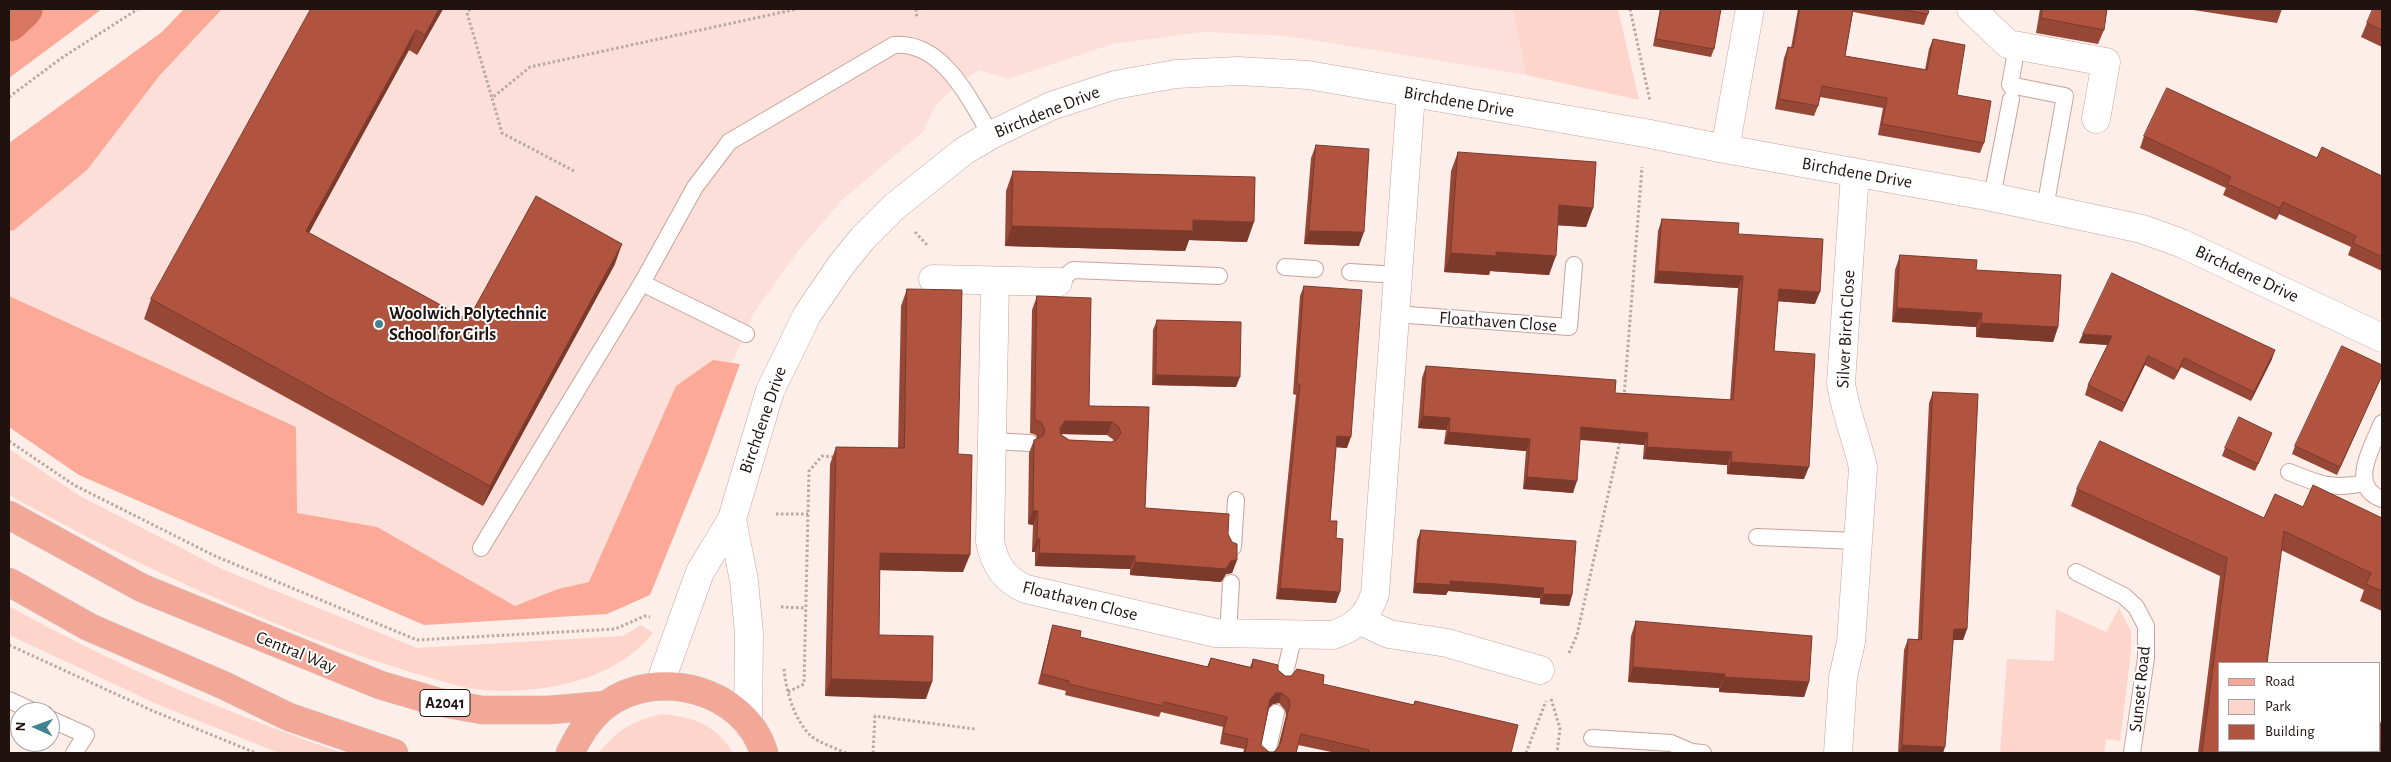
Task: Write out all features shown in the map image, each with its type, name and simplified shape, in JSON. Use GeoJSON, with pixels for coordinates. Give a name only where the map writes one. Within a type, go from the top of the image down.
{"type":"FeatureCollection","features":[{"type":"Feature","properties":{"kind":"main road","name":"Central Way"},"geometry":{"type":"LineString","coordinates":[[9,515],[142,588],[380,685],[438,702],[482,710],[549,710],[606,705]]}},
{"type":"Feature","properties":{"kind":"main road"},"geometry":{"type":"LineString","coordinates":[[9,582],[89,626],[289,716],[394,753]]}},
{"type":"Feature","properties":{"kind":"main road","name":"Central Way"},"geometry":{"type":"LineString","coordinates":[[570,753],[583,728],[606,705],[631,692],[659,686],[692,688],[722,701],[748,724],[765,752]]}},
{"type":"Feature","properties":{"kind":"street"},"geometry":{"type":"LineString","coordinates":[[1725,149],[1750,9]]}},
{"type":"Feature","properties":{"kind":"street"},"geometry":{"type":"LineString","coordinates":[[1971,9],[2008,44],[2106,62],[2096,119]]}},
{"type":"Feature","properties":{"kind":"street","name":"Birchdene Drive"},"geometry":{"type":"LineString","coordinates":[[659,686],[700,572],[732,519],[770,390],[806,315],[841,265],[863,238],[894,207],[929,177],[991,135],[1051,106],[1115,85],[1176,74],[1238,71],[1308,76],[1645,133],[1992,197],[2142,229],[2182,243],[2382,338]]}},
{"type":"Feature","properties":{"kind":"street"},"geometry":{"type":"LineString","coordinates":[[1411,94],[1375,594],[1370,608],[1361,621],[1389,634],[1447,643],[1553,665]]}},
{"type":"Feature","properties":{"kind":"street","name":"Silver Birch Close"},"geometry":{"type":"LineString","coordinates":[[1838,753],[1843,676],[1851,642],[1863,468],[1858,442],[1844,406],[1841,383],[1855,173]]}},
{"type":"Feature","properties":{"kind":"street"},"geometry":{"type":"LineString","coordinates":[[945,280],[1058,282]]}},
{"type":"Feature","properties":{"kind":"street","name":"Floathaven Close"},"geometry":{"type":"LineString","coordinates":[[995,280],[990,541],[993,556],[1003,574],[1013,584],[1026,590],[1216,633],[1333,635],[1361,621]]}},
{"type":"Feature","properties":{"kind":"street","name":"Birchdene Drive"},"geometry":{"type":"LineString","coordinates":[[732,519],[744,581],[750,633],[748,724]]}},
{"type":"Feature","properties":{"kind":"lane"},"geometry":{"type":"LineString","coordinates":[[481,548],[642,283],[695,187],[729,142],[894,45],[906,44],[922,50],[940,61],[959,84],[991,135]]}},
{"type":"Feature","properties":{"kind":"lane"},"geometry":{"type":"LineString","coordinates":[[2017,46],[2010,85],[2066,96],[2045,208]]}},
{"type":"Feature","properties":{"kind":"lane"},"geometry":{"type":"LineString","coordinates":[[1992,197],[2011,99]]}},
{"type":"Feature","properties":{"kind":"lane","name":"Floathaven Close"},"geometry":{"type":"LineString","coordinates":[[1395,314],[1569,326],[1574,265]]}},
{"type":"Feature","properties":{"kind":"lane"},"geometry":{"type":"LineString","coordinates":[[1285,267],[1314,269]]}},
{"type":"Feature","properties":{"kind":"lane"},"geometry":{"type":"LineString","coordinates":[[1058,282],[1073,270],[1219,276]]}},
{"type":"Feature","properties":{"kind":"lane"},"geometry":{"type":"LineString","coordinates":[[1350,272],[1398,275]]}},
{"type":"Feature","properties":{"kind":"lane"},"geometry":{"type":"LineString","coordinates":[[642,283],[746,334]]}},
{"type":"Feature","properties":{"kind":"lane"},"geometry":{"type":"LineString","coordinates":[[2382,423],[2366,461],[2363,474],[2365,483],[2375,496],[2382,499]]}},
{"type":"Feature","properties":{"kind":"lane"},"geometry":{"type":"LineString","coordinates":[[992,441],[1030,443]]}},
{"type":"Feature","properties":{"kind":"lane"},"geometry":{"type":"LineString","coordinates":[[2289,472],[2318,484],[2346,488],[2365,483]]}},
{"type":"Feature","properties":{"kind":"lane"},"geometry":{"type":"LineString","coordinates":[[1233,547],[1236,500]]}},
{"type":"Feature","properties":{"kind":"lane"},"geometry":{"type":"LineString","coordinates":[[1758,537],[1857,541]]}},
{"type":"Feature","properties":{"kind":"lane","name":"Sunset Road"},"geometry":{"type":"LineString","coordinates":[[2076,572],[2124,596],[2136,607],[2146,626],[2146,658],[2132,753]]}},
{"type":"Feature","properties":{"kind":"lane"},"geometry":{"type":"LineString","coordinates":[[1228,634],[1231,583]]}},
{"type":"Feature","properties":{"kind":"lane"},"geometry":{"type":"LineString","coordinates":[[1284,677],[1294,635]]}},
{"type":"Feature","properties":{"kind":"lane"},"geometry":{"type":"LineString","coordinates":[[1267,753],[1276,713]]}},
{"type":"Feature","properties":{"kind":"lane"},"geometry":{"type":"LineString","coordinates":[[60,723],[86,735],[74,753]]}},
{"type":"Feature","properties":{"kind":"lane"},"geometry":{"type":"LineString","coordinates":[[1592,738],[1671,743],[1692,752],[1703,753]]}},
{"type":"Feature","properties":{"kind":"path"},"geometry":{"type":"LineString","coordinates":[[9,97],[63,57],[138,9]]}},
{"type":"Feature","properties":{"kind":"path"},"geometry":{"type":"LineString","coordinates":[[470,9],[467,13],[502,133],[574,171]]}},
{"type":"Feature","properties":{"kind":"path"},"geometry":{"type":"LineString","coordinates":[[492,98],[530,66],[797,9]]}},
{"type":"Feature","properties":{"kind":"path"},"geometry":{"type":"LineString","coordinates":[[1624,399],[1645,133],[1650,96],[1630,9]]}},
{"type":"Feature","properties":{"kind":"path"},"geometry":{"type":"LineString","coordinates":[[894,207],[945,280]]}},
{"type":"Feature","properties":{"kind":"path"},"geometry":{"type":"LineString","coordinates":[[1553,665],[1577,636],[1620,439]]}},
{"type":"Feature","properties":{"kind":"path"},"geometry":{"type":"LineString","coordinates":[[9,441],[74,485],[215,556],[417,640],[616,629],[637,620]]}},
{"type":"Feature","properties":{"kind":"path"},"geometry":{"type":"LineString","coordinates":[[788,692],[804,684],[809,471],[822,456],[839,457]]}},
{"type":"Feature","properties":{"kind":"path"},"geometry":{"type":"LineString","coordinates":[[776,514],[808,514]]}},
{"type":"Feature","properties":{"kind":"path"},"geometry":{"type":"LineString","coordinates":[[782,607],[806,608]]}},
{"type":"Feature","properties":{"kind":"path"},"geometry":{"type":"LineString","coordinates":[[9,645],[153,711],[256,753]]}},
{"type":"Feature","properties":{"kind":"path"},"geometry":{"type":"LineString","coordinates":[[784,667],[788,692],[800,722],[811,736],[846,753]]}},
{"type":"Feature","properties":{"kind":"path"},"geometry":{"type":"LineString","coordinates":[[1526,753],[1550,694],[1560,728],[1557,753]]}},
{"type":"Feature","properties":{"kind":"path"},"geometry":{"type":"LineString","coordinates":[[874,753],[875,716],[975,729]]}},
{"type":"Feature","properties":{"kind":"shaded area"},"geometry":{"type":"Polygon","coordinates":[[[9,9],[102,9],[9,78],[9,9]]]}},
{"type":"Feature","properties":{"kind":"shaded area","name":"Woolwich Polytechnic School for Girls"},"geometry":{"type":"Polygon","coordinates":[[[184,9],[1513,9],[1526,75],[1287,36],[1204,32],[1112,44],[1008,79],[979,70],[959,83],[934,107],[924,131],[842,200],[798,251],[753,314],[735,357],[700,403],[607,614],[424,625],[79,475],[9,427],[9,143],[162,32],[184,9]]]}},
{"type":"Feature","properties":{"kind":"shaded area"},"geometry":{"type":"Polygon","coordinates":[[[184,9],[222,9],[160,75],[87,170],[14,230],[9,231],[9,143],[162,32],[184,9]]]}},
{"type":"Feature","properties":{"kind":"shaded area"},"geometry":{"type":"Polygon","coordinates":[[[9,296],[296,427],[297,513],[377,527],[515,606],[558,589],[589,582],[676,386],[713,360],[740,364],[706,457],[650,595],[607,614],[424,625],[79,475],[9,427],[9,296]]]}},
{"type":"Feature","properties":{"kind":"green space"},"geometry":{"type":"Polygon","coordinates":[[[1513,9],[1618,9],[1639,100],[1526,75],[1513,9]]]}},
{"type":"Feature","properties":{"kind":"green space"},"geometry":{"type":"Polygon","coordinates":[[[9,449],[80,496],[222,569],[417,648],[623,636],[641,625],[653,633],[619,663],[599,673],[576,681],[530,690],[506,691],[477,689],[449,683],[353,653],[245,611],[126,556],[48,516],[9,495],[9,449]]]}},
{"type":"Feature","properties":{"kind":"green space"},"geometry":{"type":"Polygon","coordinates":[[[9,606],[132,669],[214,705],[343,753],[279,753],[159,705],[9,635],[9,606]]]}},
{"type":"Feature","properties":{"kind":"green space"},"geometry":{"type":"Polygon","coordinates":[[[2119,608],[2131,631],[2131,651],[2120,741],[2106,739],[2104,753],[2000,753],[2007,659],[2054,661],[2056,609],[2106,632],[2119,608]]]}},
{"type":"Feature","properties":{"kind":"green space"},"geometry":{"type":"Polygon","coordinates":[[[661,714],[683,717],[703,724],[719,735],[733,753],[599,753],[619,732],[641,720],[661,714]]]}},
{"type":"Feature","properties":{"kind":"building"},"geometry":{"type":"Polygon","coordinates":[[[311,9],[439,9],[425,35],[416,30],[306,231],[468,320],[536,196],[622,244],[490,486],[151,299],[311,9]]]}},
{"type":"Feature","properties":{"kind":"building"},"geometry":{"type":"Polygon","coordinates":[[[1661,9],[1721,9],[1714,49],[1656,39],[1661,9]]]}},
{"type":"Feature","properties":{"kind":"building"},"geometry":{"type":"Polygon","coordinates":[[[1800,9],[1853,9],[1845,56],[1927,70],[1933,39],[1965,45],[1957,95],[1991,101],[1984,143],[1882,124],[1887,98],[1822,86],[1818,106],[1779,99],[1788,47],[1793,48],[1800,9]]]}},
{"type":"Feature","properties":{"kind":"building"},"geometry":{"type":"Polygon","coordinates":[[[1899,9],[1929,9],[1928,14],[1899,9]]]}},
{"type":"Feature","properties":{"kind":"building"},"geometry":{"type":"Polygon","coordinates":[[[2043,9],[2107,9],[2104,30],[2041,18],[2043,9]]]}},
{"type":"Feature","properties":{"kind":"building"},"geometry":{"type":"Polygon","coordinates":[[[2373,9],[2382,9],[2382,30],[2367,23],[2373,9]]]}},
{"type":"Feature","properties":{"kind":"building"},"geometry":{"type":"Polygon","coordinates":[[[2167,88],[2317,158],[2322,147],[2382,176],[2382,257],[2353,243],[2356,236],[2283,202],[2280,208],[2227,184],[2231,177],[2144,136],[2167,88]]]}},
{"type":"Feature","properties":{"kind":"building"},"geometry":{"type":"Polygon","coordinates":[[[1316,145],[1369,149],[1364,232],[1309,231],[1316,145]]]}},
{"type":"Feature","properties":{"kind":"building"},"geometry":{"type":"Polygon","coordinates":[[[1458,152],[1596,162],[1593,208],[1559,205],[1556,256],[1496,252],[1496,256],[1451,253],[1458,152]]]}},
{"type":"Feature","properties":{"kind":"building"},"geometry":{"type":"Polygon","coordinates":[[[1013,171],[1255,177],[1254,222],[1193,220],[1193,231],[1012,226],[1013,171]]]}},
{"type":"Feature","properties":{"kind":"building"},"geometry":{"type":"Polygon","coordinates":[[[1662,219],[1739,223],[1738,234],[1823,239],[1820,292],[1779,289],[1774,351],[1815,354],[1809,467],[1731,462],[1732,452],[1647,447],[1648,433],[1581,427],[1577,481],[1527,477],[1530,439],[1449,432],[1450,418],[1423,416],[1426,366],[1616,380],[1615,393],[1733,400],[1743,276],[1658,271],[1662,219]]]}},
{"type":"Feature","properties":{"kind":"building"},"geometry":{"type":"Polygon","coordinates":[[[1900,255],[1977,260],[1976,270],[2061,275],[2058,327],[1981,323],[1982,313],[1897,308],[1900,255]]]}},
{"type":"Feature","properties":{"kind":"building"},"geometry":{"type":"Polygon","coordinates":[[[2112,273],[2275,350],[2254,392],[2184,358],[2178,371],[2148,356],[2125,403],[2088,385],[2112,336],[2083,334],[2112,273]]]}},
{"type":"Feature","properties":{"kind":"building"},"geometry":{"type":"Polygon","coordinates":[[[1304,286],[1362,290],[1351,437],[1337,436],[1330,521],[1337,521],[1336,538],[1343,539],[1340,592],[1280,588],[1300,384],[1297,384],[1304,286]]]}},
{"type":"Feature","properties":{"kind":"building"},"geometry":{"type":"Polygon","coordinates":[[[907,289],[962,290],[958,454],[972,455],[970,555],[880,553],[879,635],[933,636],[932,682],[831,679],[836,447],[904,448],[907,289]]]}},
{"type":"Feature","properties":{"kind":"building"},"geometry":{"type":"Polygon","coordinates":[[[1037,296],[1091,298],[1089,406],[1149,407],[1145,508],[1229,514],[1228,534],[1232,542],[1237,544],[1237,560],[1231,561],[1226,569],[1135,562],[1135,556],[1039,553],[1040,539],[1037,539],[1038,511],[1033,511],[1034,440],[1043,436],[1045,430],[1041,422],[1035,420],[1037,296]],[[1065,421],[1060,429],[1061,435],[1069,440],[1111,442],[1116,440],[1121,433],[1119,427],[1112,422],[1065,421]]]}},
{"type":"Feature","properties":{"kind":"building"},"geometry":{"type":"Polygon","coordinates":[[[1157,320],[1241,322],[1240,377],[1156,375],[1157,320]]]}},
{"type":"Feature","properties":{"kind":"building"},"geometry":{"type":"Polygon","coordinates":[[[2342,346],[2382,365],[2382,375],[2340,467],[2295,446],[2342,346]]]}},
{"type":"Feature","properties":{"kind":"building"},"geometry":{"type":"Polygon","coordinates":[[[1933,392],[1978,394],[1967,629],[1954,629],[1945,747],[1902,745],[1908,639],[1921,640],[1933,392]]]}},
{"type":"Feature","properties":{"kind":"building"},"geometry":{"type":"Polygon","coordinates":[[[2239,417],[2272,433],[2258,464],[2225,448],[2239,417]]]}},
{"type":"Feature","properties":{"kind":"building"},"geometry":{"type":"Polygon","coordinates":[[[2100,441],[2264,518],[2275,494],[2303,507],[2313,485],[2382,518],[2382,591],[2366,584],[2371,573],[2284,531],[2267,662],[2218,662],[2218,752],[2256,753],[2202,753],[2227,558],[2077,489],[2100,441]]]}},
{"type":"Feature","properties":{"kind":"building"},"geometry":{"type":"Polygon","coordinates":[[[1421,530],[1576,541],[1572,595],[1543,594],[1544,588],[1497,584],[1450,581],[1450,585],[1416,583],[1421,530]]]}},
{"type":"Feature","properties":{"kind":"building"},"geometry":{"type":"Polygon","coordinates":[[[1636,621],[1812,636],[1809,682],[1724,677],[1725,674],[1633,667],[1636,621]]]}},
{"type":"Feature","properties":{"kind":"building"},"geometry":{"type":"Polygon","coordinates":[[[1053,625],[1081,631],[1080,637],[1208,667],[1211,658],[1252,668],[1253,659],[1278,665],[1278,670],[1285,676],[1291,676],[1297,669],[1324,675],[1323,684],[1414,705],[1415,701],[1518,725],[1511,753],[1369,753],[1369,750],[1301,734],[1296,753],[1245,753],[1248,739],[1223,733],[1227,717],[1164,702],[1163,706],[1102,692],[1069,684],[1069,681],[1042,674],[1053,625]],[[1276,693],[1270,700],[1261,745],[1269,752],[1274,752],[1280,745],[1290,704],[1289,699],[1282,693],[1276,693]]]}},
{"type":"Feature","properties":{"kind":"building"},"geometry":{"type":"Polygon","coordinates":[[[2382,723],[2382,753],[2315,753],[2381,752],[2382,723]]]}},
{"type":"Feature","properties":{"kind":"waterway"},"geometry":{"type":"LineString","coordinates":[[9,22],[23,9]]}},
{"type":"Feature","properties":{"kind":"place","name":"Woolwich Polytechnic School for Girls"},"geometry":{"type":"Point","coordinates":[379,324]}}]}
